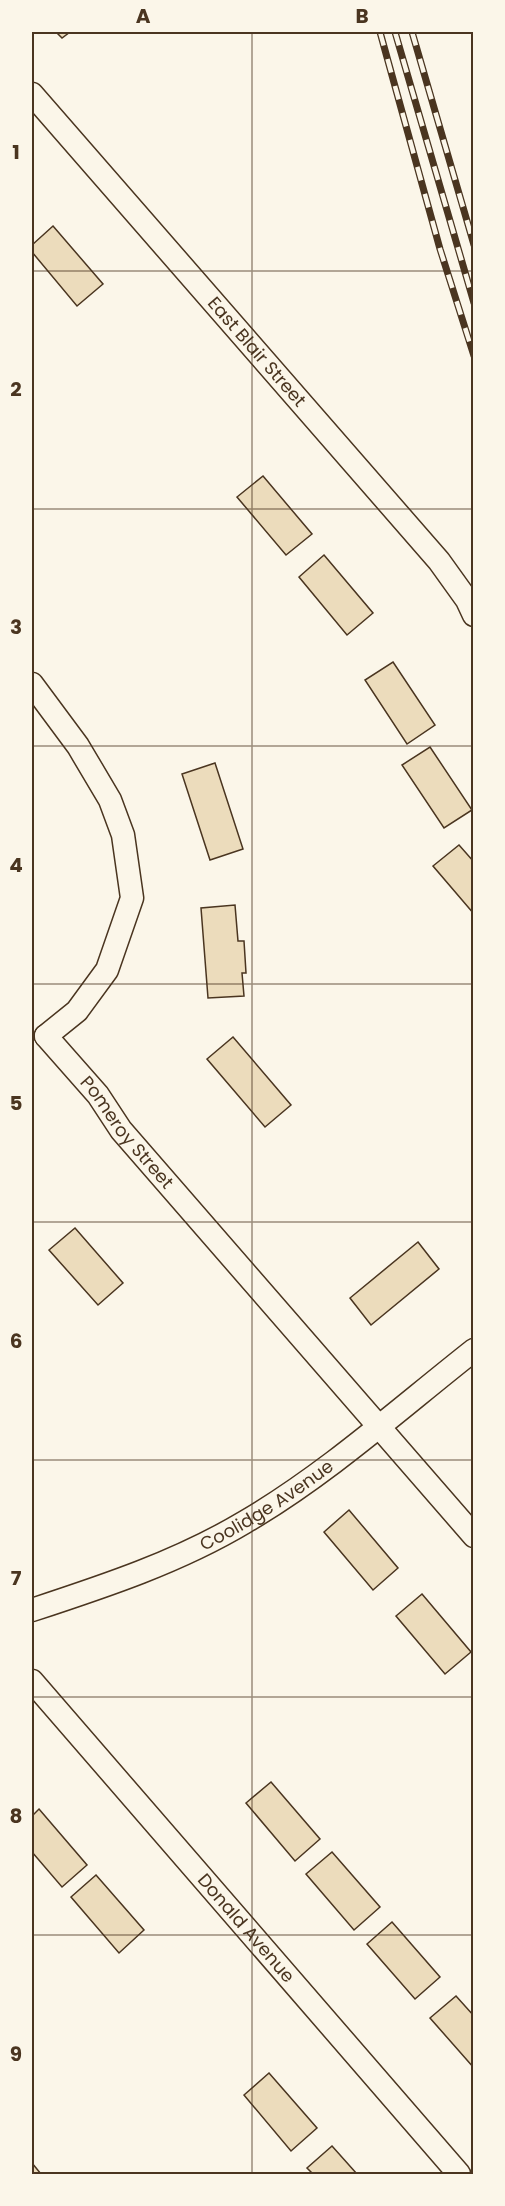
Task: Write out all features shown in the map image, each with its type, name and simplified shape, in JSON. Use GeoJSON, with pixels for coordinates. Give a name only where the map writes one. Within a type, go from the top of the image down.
{"type":"FeatureCollection","features":[{"type":"Feature","properties":{"kind":"street","name":"East Blair Street"},"geometry":{"type":"LineString","coordinates":[[32,94],[439,561],[467,600],[474,615]]}},
{"type":"Feature","properties":{"kind":"street","name":"Pomeroy Street"},"geometry":{"type":"LineString","coordinates":[[32,684],[78,746],[110,800],[123,835],[132,898],[107,970],[77,1011],[39,1036],[98,1095],[121,1130],[474,1536]]}},
{"type":"Feature","properties":{"kind":"street","name":"Coolidge Avenue"},"geometry":{"type":"LineString","coordinates":[[32,1610],[128,1579],[200,1547],[286,1496],[474,1350]]}},
{"type":"Feature","properties":{"kind":"street","name":"Donald Avenue"},"geometry":{"type":"LineString","coordinates":[[32,1681],[459,2175]]}},
{"type":"Feature","properties":{"kind":"building"},"geometry":{"type":"Polygon","coordinates":[[[56,32],[70,32],[62,38],[56,32]]]}},
{"type":"Feature","properties":{"kind":"building"},"geometry":{"type":"Polygon","coordinates":[[[53,226],[103,284],[77,306],[32,252],[32,245],[53,226]]]}},
{"type":"Feature","properties":{"kind":"building"},"geometry":{"type":"Polygon","coordinates":[[[263,476],[312,534],[286,555],[237,497],[263,476]]]}},
{"type":"Feature","properties":{"kind":"building"},"geometry":{"type":"Polygon","coordinates":[[[324,555],[373,613],[347,635],[299,577],[324,555]]]}},
{"type":"Feature","properties":{"kind":"building"},"geometry":{"type":"Polygon","coordinates":[[[393,662],[435,725],[407,744],[365,680],[393,662]]]}},
{"type":"Feature","properties":{"kind":"building"},"geometry":{"type":"Polygon","coordinates":[[[430,747],[472,810],[444,828],[402,765],[430,747]]]}},
{"type":"Feature","properties":{"kind":"building"},"geometry":{"type":"Polygon","coordinates":[[[215,763],[243,849],[210,860],[182,774],[215,763]]]}},
{"type":"Feature","properties":{"kind":"building"},"geometry":{"type":"Polygon","coordinates":[[[459,845],[474,862],[474,914],[433,866],[459,845]]]}},
{"type":"Feature","properties":{"kind":"building"},"geometry":{"type":"Polygon","coordinates":[[[235,905],[238,941],[244,941],[246,973],[242,973],[244,996],[208,998],[201,908],[235,905]]]}},
{"type":"Feature","properties":{"kind":"building"},"geometry":{"type":"Polygon","coordinates":[[[233,1037],[291,1105],[265,1127],[207,1059],[233,1037]]]}},
{"type":"Feature","properties":{"kind":"building"},"geometry":{"type":"Polygon","coordinates":[[[75,1228],[123,1283],[98,1305],[49,1250],[75,1228]]]}},
{"type":"Feature","properties":{"kind":"building"},"geometry":{"type":"Polygon","coordinates":[[[418,1242],[439,1269],[371,1325],[350,1298],[418,1242]]]}},
{"type":"Feature","properties":{"kind":"building"},"geometry":{"type":"Polygon","coordinates":[[[349,1510],[398,1568],[373,1590],[324,1532],[349,1510]]]}},
{"type":"Feature","properties":{"kind":"building"},"geometry":{"type":"Polygon","coordinates":[[[422,1594],[471,1652],[445,1674],[396,1616],[422,1594]]]}},
{"type":"Feature","properties":{"kind":"building"},"geometry":{"type":"Polygon","coordinates":[[[271,1782],[320,1839],[295,1861],[246,1803],[271,1782]]]}},
{"type":"Feature","properties":{"kind":"building"},"geometry":{"type":"Polygon","coordinates":[[[39,1809],[87,1865],[62,1887],[32,1852],[32,1816],[39,1809]]]}},
{"type":"Feature","properties":{"kind":"building"},"geometry":{"type":"Polygon","coordinates":[[[332,1852],[380,1907],[354,1930],[306,1874],[332,1852]]]}},
{"type":"Feature","properties":{"kind":"building"},"geometry":{"type":"Polygon","coordinates":[[[96,1875],[144,1930],[119,1953],[71,1897],[96,1875]]]}},
{"type":"Feature","properties":{"kind":"building"},"geometry":{"type":"Polygon","coordinates":[[[392,1922],[440,1977],[415,1999],[367,1944],[392,1922]]]}},
{"type":"Feature","properties":{"kind":"building"},"geometry":{"type":"Polygon","coordinates":[[[456,1996],[474,2016],[474,2068],[430,2018],[456,1996]]]}},
{"type":"Feature","properties":{"kind":"building"},"geometry":{"type":"Polygon","coordinates":[[[269,2073],[317,2128],[291,2151],[244,2095],[269,2073]]]}},
{"type":"Feature","properties":{"kind":"building"},"geometry":{"type":"Polygon","coordinates":[[[332,2146],[357,2174],[313,2174],[307,2168],[332,2146]]]}},
{"type":"Feature","properties":{"kind":"building"},"geometry":{"type":"Polygon","coordinates":[[[32,2163],[41,2174],[32,2174],[32,2163]]]}},
{"type":"Feature","properties":{"kind":"railway"},"geometry":{"type":"LineString","coordinates":[[380,32],[440,249],[474,356]]}},
{"type":"Feature","properties":{"kind":"railway"},"geometry":{"type":"LineString","coordinates":[[395,32],[474,303]]}},
{"type":"Feature","properties":{"kind":"railway"},"geometry":{"type":"LineString","coordinates":[[412,32],[474,245]]}}]}
